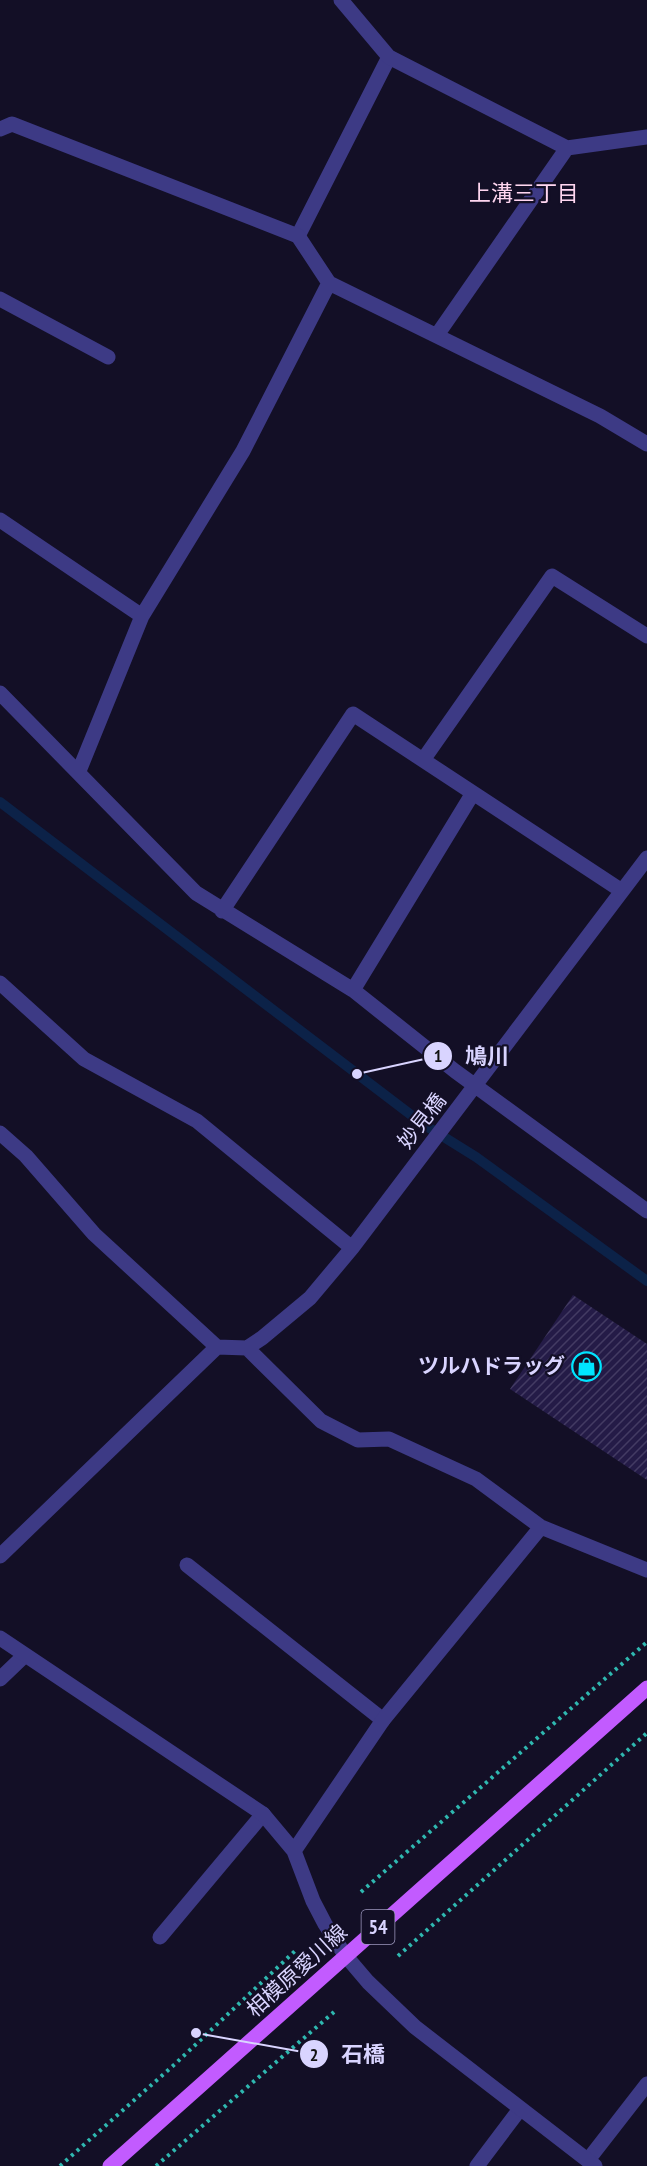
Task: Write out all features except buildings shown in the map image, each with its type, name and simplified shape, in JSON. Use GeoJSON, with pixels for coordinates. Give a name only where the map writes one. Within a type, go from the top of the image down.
{"type":"FeatureCollection","features":[{"type":"Feature","properties":{"kind":"main road","name":"相模原愛川線"},"geometry":{"type":"LineString","coordinates":[[110,2166],[647,1688]]}},
{"type":"Feature","properties":{"kind":"street"},"geometry":{"type":"LineString","coordinates":[[339,0],[389,57],[567,148],[647,137]]}},
{"type":"Feature","properties":{"kind":"street"},"geometry":{"type":"LineString","coordinates":[[298,236],[389,57]]}},
{"type":"Feature","properties":{"kind":"street"},"geometry":{"type":"LineString","coordinates":[[0,129],[12,124],[298,236],[329,283],[600,416],[647,444]]}},
{"type":"Feature","properties":{"kind":"street"},"geometry":{"type":"LineString","coordinates":[[437,334],[567,148]]}},
{"type":"Feature","properties":{"kind":"street"},"geometry":{"type":"LineString","coordinates":[[79,771],[142,616],[243,451],[329,283]]}},
{"type":"Feature","properties":{"kind":"street"},"geometry":{"type":"LineString","coordinates":[[0,299],[108,357]]}},
{"type":"Feature","properties":{"kind":"street"},"geometry":{"type":"LineString","coordinates":[[0,519],[142,616]]}},
{"type":"Feature","properties":{"kind":"street"},"geometry":{"type":"LineString","coordinates":[[423,760],[552,576],[647,636]]}},
{"type":"Feature","properties":{"kind":"street"},"geometry":{"type":"LineString","coordinates":[[0,693],[79,771],[196,893],[353,990],[455,1071],[477,1085],[584,1167],[647,1210]]}},
{"type":"Feature","properties":{"kind":"street"},"geometry":{"type":"LineString","coordinates":[[222,911],[353,714],[622,891]]}},
{"type":"Feature","properties":{"kind":"street"},"geometry":{"type":"LineString","coordinates":[[353,990],[473,793]]}},
{"type":"Feature","properties":{"kind":"street","name":"妙見橋"},"geometry":{"type":"LineString","coordinates":[[247,1348],[310,1298],[352,1248],[647,858]]}},
{"type":"Feature","properties":{"kind":"street"},"geometry":{"type":"LineString","coordinates":[[0,983],[84,1059],[197,1121],[352,1248]]}},
{"type":"Feature","properties":{"kind":"street"},"geometry":{"type":"LineString","coordinates":[[0,1133],[26,1156],[94,1234],[217,1347],[247,1348],[321,1421],[358,1440],[389,1439],[476,1479],[541,1527],[647,1570]]}},
{"type":"Feature","properties":{"kind":"street"},"geometry":{"type":"LineString","coordinates":[[0,1556],[217,1347]]}},
{"type":"Feature","properties":{"kind":"street"},"geometry":{"type":"LineString","coordinates":[[294,1851],[382,1720],[541,1527]]}},
{"type":"Feature","properties":{"kind":"street"},"geometry":{"type":"LineString","coordinates":[[188,1565],[382,1720]]}},
{"type":"Feature","properties":{"kind":"street"},"geometry":{"type":"LineString","coordinates":[[0,1638],[263,1815],[294,1851],[313,1901],[345,1955],[368,1982],[416,2027],[592,2163],[647,2084]]}},
{"type":"Feature","properties":{"kind":"street"},"geometry":{"type":"LineString","coordinates":[[0,1680],[24,1656]]}},
{"type":"Feature","properties":{"kind":"street"},"geometry":{"type":"LineString","coordinates":[[160,1937],[263,1815]]}},
{"type":"Feature","properties":{"kind":"street"},"geometry":{"type":"LineString","coordinates":[[477,2166],[520,2109]]}},
{"type":"Feature","properties":{"kind":"path"},"geometry":{"type":"LineString","coordinates":[[361,1892],[647,1642]]}},
{"type":"Feature","properties":{"kind":"path"},"geometry":{"type":"LineString","coordinates":[[398,1956],[647,1733]]}},
{"type":"Feature","properties":{"kind":"path"},"geometry":{"type":"LineString","coordinates":[[60,2166],[175,2064],[296,1950]]}},
{"type":"Feature","properties":{"kind":"path"},"geometry":{"type":"LineString","coordinates":[[156,2166],[334,2012]]}},
{"type":"Feature","properties":{"kind":"waterway"},"geometry":{"type":"LineString","coordinates":[[0,802],[423,1124],[476,1157],[647,1281]]}},
{"type":"Feature","properties":{"kind":"place","name":"鳩川"},"geometry":{"type":"Point","coordinates":[357,1074]}},
{"type":"Feature","properties":{"kind":"place","name":"ツルハドラッグ"},"geometry":{"type":"Point","coordinates":[586,1366]}},
{"type":"Feature","properties":{"kind":"place","name":"石橋"},"geometry":{"type":"Point","coordinates":[196,2033]}},
{"type":"Feature","properties":{"kind":"district","name":"上溝三丁目"},"geometry":{"type":"Point","coordinates":[524,193]}}]}
